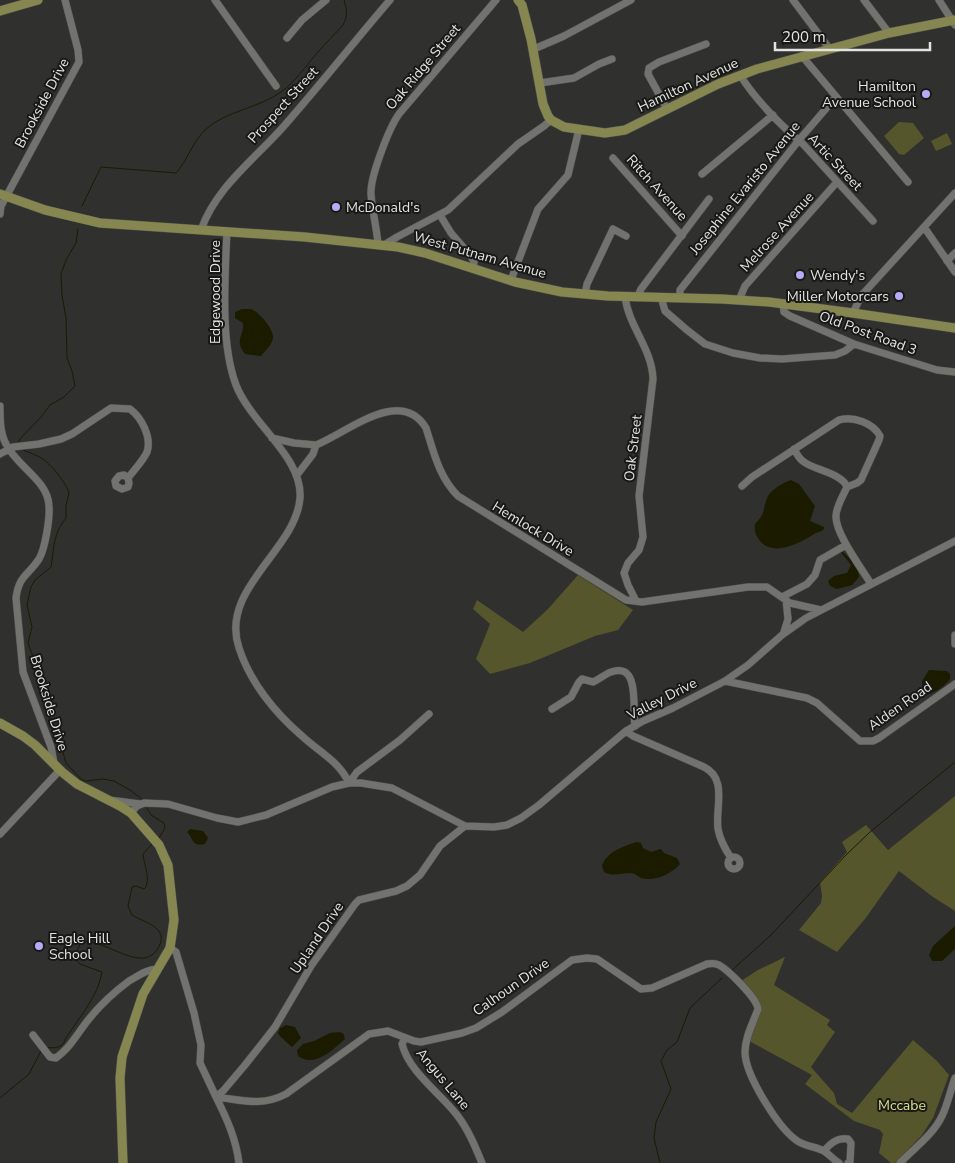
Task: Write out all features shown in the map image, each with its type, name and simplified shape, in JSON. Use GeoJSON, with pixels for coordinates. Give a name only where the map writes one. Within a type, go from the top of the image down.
{"type":"FeatureCollection","features":[{"type":"Feature","properties":{"kind":"main road"},"geometry":{"type":"LineString","coordinates":[[0,11],[38,0]]}},
{"type":"Feature","properties":{"kind":"main road"},"geometry":{"type":"LineString","coordinates":[[518,0],[523,10],[534,49],[545,112],[551,120]]}},
{"type":"Feature","properties":{"kind":"main road","name":"Hamilton Avenue"},"geometry":{"type":"LineString","coordinates":[[551,120],[564,127],[578,130],[605,133],[617,132],[740,75],[829,48],[889,33],[954,22]]}},
{"type":"Feature","properties":{"kind":"main road","name":"West Putnam Avenue"},"geometry":{"type":"LineString","coordinates":[[4,196],[54,213],[91,222],[305,237],[417,251],[511,280],[562,292],[739,300],[783,304],[955,328]]}},
{"type":"Feature","properties":{"kind":"main road"},"geometry":{"type":"LineString","coordinates":[[0,723],[23,736],[77,784],[131,813],[156,842],[168,865],[173,897],[174,920],[170,948],[143,994],[122,1057],[120,1078],[123,1163]]}},
{"type":"Feature","properties":{"kind":"street","name":"Brookside Drive"},"geometry":{"type":"LineString","coordinates":[[0,214],[4,196],[80,62],[65,0]]}},
{"type":"Feature","properties":{"kind":"street"},"geometry":{"type":"LineString","coordinates":[[215,0],[276,86]]}},
{"type":"Feature","properties":{"kind":"street"},"geometry":{"type":"LineString","coordinates":[[286,38],[302,20],[326,0]]}},
{"type":"Feature","properties":{"kind":"street"},"geometry":{"type":"LineString","coordinates":[[378,0],[384,7]]}},
{"type":"Feature","properties":{"kind":"street","name":"Prospect Street"},"geometry":{"type":"LineString","coordinates":[[201,230],[206,215],[234,176],[285,124],[390,0]]}},
{"type":"Feature","properties":{"kind":"street","name":"Oak Ridge Street"},"geometry":{"type":"LineString","coordinates":[[381,245],[372,202],[372,186],[389,129],[399,114],[496,0]]}},
{"type":"Feature","properties":{"kind":"street"},"geometry":{"type":"LineString","coordinates":[[534,49],[631,0]]}},
{"type":"Feature","properties":{"kind":"street"},"geometry":{"type":"LineString","coordinates":[[794,0],[829,48]]}},
{"type":"Feature","properties":{"kind":"street"},"geometry":{"type":"LineString","coordinates":[[864,0],[889,33]]}},
{"type":"Feature","properties":{"kind":"street"},"geometry":{"type":"LineString","coordinates":[[939,0],[954,22]]}},
{"type":"Feature","properties":{"kind":"street"},"geometry":{"type":"LineString","coordinates":[[666,109],[648,74],[649,68],[659,62],[706,44]]}},
{"type":"Feature","properties":{"kind":"street"},"geometry":{"type":"LineString","coordinates":[[802,56],[908,182]]}},
{"type":"Feature","properties":{"kind":"street"},"geometry":{"type":"LineString","coordinates":[[540,83],[574,78],[612,59]]}},
{"type":"Feature","properties":{"kind":"street","name":"Artic Street"},"geometry":{"type":"LineString","coordinates":[[740,75],[773,115],[794,138],[799,140],[873,221]]}},
{"type":"Feature","properties":{"kind":"street","name":"Josephine Evaristo Avenue"},"geometry":{"type":"LineString","coordinates":[[680,298],[680,290],[799,140],[836,97]]}},
{"type":"Feature","properties":{"kind":"street"},"geometry":{"type":"LineString","coordinates":[[702,174],[773,115]]}},
{"type":"Feature","properties":{"kind":"street"},"geometry":{"type":"LineString","coordinates":[[381,245],[440,215],[458,202],[518,144],[551,120]]}},
{"type":"Feature","properties":{"kind":"street"},"geometry":{"type":"LineString","coordinates":[[511,280],[538,209],[568,175],[578,130]]}},
{"type":"Feature","properties":{"kind":"street","name":"Ritch Avenue"},"geometry":{"type":"LineString","coordinates":[[613,158],[682,236]]}},
{"type":"Feature","properties":{"kind":"street","name":"Melrose Avenue"},"geometry":{"type":"LineString","coordinates":[[739,300],[745,286],[837,182]]}},
{"type":"Feature","properties":{"kind":"street"},"geometry":{"type":"LineString","coordinates":[[853,313],[861,296],[955,193]]}},
{"type":"Feature","properties":{"kind":"street"},"geometry":{"type":"LineString","coordinates":[[638,296],[641,289],[709,199]]}},
{"type":"Feature","properties":{"kind":"street"},"geometry":{"type":"LineString","coordinates":[[440,215],[451,233],[471,256],[474,262],[473,269]]}},
{"type":"Feature","properties":{"kind":"street"},"geometry":{"type":"LineString","coordinates":[[924,227],[955,272]]}},
{"type":"Feature","properties":{"kind":"street"},"geometry":{"type":"LineString","coordinates":[[585,294],[613,229],[626,236]]}},
{"type":"Feature","properties":{"kind":"street","name":"Edgewood Drive"},"geometry":{"type":"LineString","coordinates":[[227,231],[226,321],[229,359],[236,387],[258,422],[290,462],[297,475],[300,490],[297,512],[283,537],[244,596],[238,612],[236,638],[246,664],[275,709],[303,738],[335,762],[350,783]]}},
{"type":"Feature","properties":{"kind":"street"},"geometry":{"type":"LineString","coordinates":[[947,262],[955,253]]}},
{"type":"Feature","properties":{"kind":"street","name":"Oak Street"},"geometry":{"type":"LineString","coordinates":[[625,296],[628,312],[648,351],[653,379],[640,496],[643,537],[639,550],[628,563],[624,573],[636,601]]}},
{"type":"Feature","properties":{"kind":"street"},"geometry":{"type":"LineString","coordinates":[[661,297],[663,306],[669,315],[693,334],[712,347],[734,353],[760,358],[782,359],[835,355],[846,351],[854,344]]}},
{"type":"Feature","properties":{"kind":"street","name":"Old Post Road 3"},"geometry":{"type":"LineString","coordinates":[[783,304],[784,312],[790,316],[854,344],[937,370],[955,372]]}},
{"type":"Feature","properties":{"kind":"street","name":"Brookside Drive"},"geometry":{"type":"LineString","coordinates":[[0,406],[2,435],[11,448],[16,460],[47,494],[49,506],[47,526],[40,557],[19,582],[16,600],[23,672],[57,766]]}},
{"type":"Feature","properties":{"kind":"street"},"geometry":{"type":"LineString","coordinates":[[0,454],[11,448],[61,439],[72,434],[111,408],[130,409],[142,422],[148,444],[145,455],[128,478]]}},
{"type":"Feature","properties":{"kind":"street","name":"Hemlock Drive"},"geometry":{"type":"LineString","coordinates":[[316,445],[381,413],[397,410],[413,414],[419,417],[426,428],[439,469],[448,485],[458,496],[626,600],[642,602],[762,586],[773,589],[784,599],[805,607],[822,610]]}},
{"type":"Feature","properties":{"kind":"street"},"geometry":{"type":"LineString","coordinates":[[742,486],[839,420],[845,418],[858,419],[877,432],[880,436],[879,440],[861,480],[857,484],[848,487],[836,514],[836,522],[846,545],[871,584]]}},
{"type":"Feature","properties":{"kind":"street"},"geometry":{"type":"LineString","coordinates":[[272,438],[316,445],[313,454],[297,475]]}},
{"type":"Feature","properties":{"kind":"street"},"geometry":{"type":"LineString","coordinates":[[794,450],[805,463],[842,480],[848,487]]}},
{"type":"Feature","properties":{"kind":"street","name":"Valley Drive"},"geometry":{"type":"LineString","coordinates":[[108,800],[168,804],[238,822],[255,819],[332,787],[350,783],[361,783],[392,788],[465,826],[501,826],[521,818],[539,805],[626,731],[725,681],[748,665],[796,624],[955,541]]}},
{"type":"Feature","properties":{"kind":"street"},"geometry":{"type":"LineString","coordinates":[[782,634],[788,619],[784,599],[807,584],[815,575],[820,560],[846,545]]}},
{"type":"Feature","properties":{"kind":"street"},"geometry":{"type":"LineString","coordinates":[[955,635],[955,644]]}},
{"type":"Feature","properties":{"kind":"street"},"geometry":{"type":"LineString","coordinates":[[552,709],[571,697],[582,679],[594,682],[610,672],[622,672],[629,676],[634,688],[635,726]]}},
{"type":"Feature","properties":{"kind":"street","name":"Alden Road"},"geometry":{"type":"LineString","coordinates":[[725,681],[807,698],[817,703],[856,738],[869,742],[879,738],[955,684]]}},
{"type":"Feature","properties":{"kind":"street"},"geometry":{"type":"LineString","coordinates":[[350,783],[357,772],[400,740],[429,714]]}},
{"type":"Feature","properties":{"kind":"street"},"geometry":{"type":"LineString","coordinates":[[626,731],[633,736],[704,767],[713,774],[720,794],[718,828],[722,843],[731,858]]}},
{"type":"Feature","properties":{"kind":"street"},"geometry":{"type":"LineString","coordinates":[[0,834],[57,766]]}},
{"type":"Feature","properties":{"kind":"street"},"geometry":{"type":"LineString","coordinates":[[131,813],[144,803]]}},
{"type":"Feature","properties":{"kind":"street","name":"Upland Drive"},"geometry":{"type":"LineString","coordinates":[[216,1098],[275,1027],[311,966],[354,904],[359,900],[396,892],[407,886],[420,875],[440,846],[465,826]]}},
{"type":"Feature","properties":{"kind":"street"},"geometry":{"type":"LineString","coordinates":[[170,948],[176,952],[188,988],[200,1045],[200,1063],[232,1133],[237,1147],[239,1163]]}},
{"type":"Feature","properties":{"kind":"street","name":"Calhoun Drive"},"geometry":{"type":"LineString","coordinates":[[216,1098],[255,1102],[271,1101],[286,1094],[369,1034],[388,1031],[421,1042],[476,1028],[502,1012],[572,960],[597,959],[636,988],[645,990],[707,964],[717,964],[755,999],[758,1005],[746,1042],[745,1055],[752,1078],[778,1122],[790,1135],[805,1146],[824,1151],[839,1163]]}},
{"type":"Feature","properties":{"kind":"street"},"geometry":{"type":"LineString","coordinates":[[33,1035],[53,1058],[62,1054],[114,992],[138,976],[152,969],[158,969]]}},
{"type":"Feature","properties":{"kind":"street","name":"Angus Lane"},"geometry":{"type":"LineString","coordinates":[[405,1038],[402,1044],[405,1053],[422,1078],[460,1119],[482,1163]]}},
{"type":"Feature","properties":{"kind":"street"},"geometry":{"type":"LineString","coordinates":[[900,1163],[927,1137],[938,1122],[955,1078]]}},
{"type":"Feature","properties":{"kind":"street"},"geometry":{"type":"LineString","coordinates":[[824,1151],[835,1141],[848,1138],[851,1143],[850,1162],[848,1163]]}},
{"type":"Feature","properties":{"kind":"green space"},"geometry":{"type":"Polygon","coordinates":[[[899,122],[913,123],[924,138],[904,155],[899,154],[884,136],[899,122]]]}},
{"type":"Feature","properties":{"kind":"green space"},"geometry":{"type":"Polygon","coordinates":[[[947,133],[952,144],[936,151],[931,141],[947,133]]]}},
{"type":"Feature","properties":{"kind":"green space"},"geometry":{"type":"Polygon","coordinates":[[[578,575],[633,610],[618,630],[595,636],[530,663],[490,674],[476,659],[490,624],[473,609],[477,600],[523,632],[548,609],[578,575]]]}},
{"type":"Feature","properties":{"kind":"green space"},"geometry":{"type":"Polygon","coordinates":[[[955,796],[955,911],[899,871],[865,919],[837,952],[799,930],[821,903],[820,882],[847,852],[842,842],[866,825],[888,850],[955,796]]]}},
{"type":"Feature","properties":{"kind":"green space","name":"Mccabe"},"geometry":{"type":"Polygon","coordinates":[[[785,957],[774,985],[830,1020],[827,1025],[835,1032],[811,1067],[834,1093],[837,1104],[852,1113],[913,1040],[937,1061],[949,1075],[933,1118],[922,1135],[895,1163],[891,1163],[879,1153],[883,1134],[880,1130],[854,1121],[805,1084],[812,1075],[749,1041],[760,1006],[759,1001],[741,981],[758,970],[785,957]]]}},
{"type":"Feature","properties":{"kind":"shaded area"},"geometry":{"type":"Polygon","coordinates":[[[242,309],[251,309],[258,314],[273,334],[270,345],[261,356],[245,354],[240,345],[243,323],[235,318],[235,312],[242,309]]]}},
{"type":"Feature","properties":{"kind":"shaded area"},"geometry":{"type":"Polygon","coordinates":[[[791,480],[799,484],[815,506],[810,521],[824,527],[824,529],[788,547],[773,548],[761,542],[757,536],[755,524],[763,513],[770,493],[778,486],[791,480]]]}},
{"type":"Feature","properties":{"kind":"shaded area"},"geometry":{"type":"Polygon","coordinates":[[[840,551],[853,562],[859,577],[852,585],[837,589],[830,586],[828,581],[834,576],[847,573],[851,565],[840,551]]]}},
{"type":"Feature","properties":{"kind":"shaded area"},"geometry":{"type":"Polygon","coordinates":[[[929,670],[947,671],[950,674],[950,679],[939,689],[925,695],[922,692],[922,681],[929,670]]]}},
{"type":"Feature","properties":{"kind":"shaded area"},"geometry":{"type":"Polygon","coordinates":[[[190,829],[203,831],[208,838],[205,844],[200,845],[193,842],[187,832],[190,829]]]}},
{"type":"Feature","properties":{"kind":"shaded area"},"geometry":{"type":"Polygon","coordinates":[[[637,842],[641,843],[643,848],[651,852],[661,849],[664,853],[677,858],[680,864],[668,874],[651,879],[641,878],[632,873],[614,875],[604,872],[602,866],[611,853],[637,842]]]}},
{"type":"Feature","properties":{"kind":"shaded area"},"geometry":{"type":"Polygon","coordinates":[[[955,926],[955,949],[942,961],[932,961],[929,955],[933,946],[955,926]]]}},
{"type":"Feature","properties":{"kind":"shaded area"},"geometry":{"type":"Polygon","coordinates":[[[286,1025],[295,1027],[301,1038],[292,1047],[278,1033],[280,1028],[286,1025]]]}},
{"type":"Feature","properties":{"kind":"shaded area"},"geometry":{"type":"Polygon","coordinates":[[[330,1033],[343,1033],[345,1039],[323,1056],[310,1060],[298,1056],[297,1050],[303,1044],[330,1033]]]}},
{"type":"Feature","properties":{"kind":"waterway"},"geometry":{"type":"LineString","coordinates":[[82,206],[101,167],[176,173],[206,129],[223,118],[263,102],[281,92],[296,79],[343,25],[346,18],[344,0]]}},
{"type":"Feature","properties":{"kind":"waterway"},"geometry":{"type":"LineString","coordinates":[[19,443],[19,440],[50,405],[64,397],[75,386],[67,358],[66,318],[61,274],[66,260],[76,243],[78,229]]}},
{"type":"Feature","properties":{"kind":"waterway"},"geometry":{"type":"LineString","coordinates":[[21,449],[40,457],[49,464],[69,492],[66,518],[56,536],[51,567],[35,580],[31,587],[27,605],[32,627],[28,643],[41,678],[46,709],[60,742],[66,763],[81,779],[85,781],[103,779],[114,781],[142,799]]}},
{"type":"Feature","properties":{"kind":"waterway"},"geometry":{"type":"LineString","coordinates":[[731,971],[771,935],[870,832],[955,762]]}},
{"type":"Feature","properties":{"kind":"waterway"},"geometry":{"type":"LineString","coordinates":[[145,805],[151,815],[164,823],[165,828],[159,838]]}},
{"type":"Feature","properties":{"kind":"waterway"},"geometry":{"type":"LineString","coordinates":[[47,1048],[58,1047],[63,1044],[88,1005],[100,981],[102,972],[80,964],[74,958],[81,942],[91,942],[124,954],[145,958],[154,954],[160,944],[161,937],[158,930],[149,923],[132,915],[128,906],[132,887],[136,886],[144,889],[146,887],[147,874],[143,854],[152,844]]}},
{"type":"Feature","properties":{"kind":"waterway"},"geometry":{"type":"LineString","coordinates":[[660,1163],[654,1138],[656,1122],[671,1089],[661,1061],[667,1050],[677,1042],[690,1008],[722,978]]}},
{"type":"Feature","properties":{"kind":"waterway"},"geometry":{"type":"LineString","coordinates":[[0,1098],[29,1074],[41,1051]]}},
{"type":"Feature","properties":{"kind":"place","name":"Hamilton Avenue School"},"geometry":{"type":"Point","coordinates":[926,94]}},
{"type":"Feature","properties":{"kind":"place","name":"McDonald's"},"geometry":{"type":"Point","coordinates":[336,207]}},
{"type":"Feature","properties":{"kind":"place","name":"Wendy's"},"geometry":{"type":"Point","coordinates":[800,275]}},
{"type":"Feature","properties":{"kind":"place","name":"Miller Motorcars"},"geometry":{"type":"Point","coordinates":[899,296]}},
{"type":"Feature","properties":{"kind":"place","name":"Eagle Hill School"},"geometry":{"type":"Point","coordinates":[39,946]}}]}
